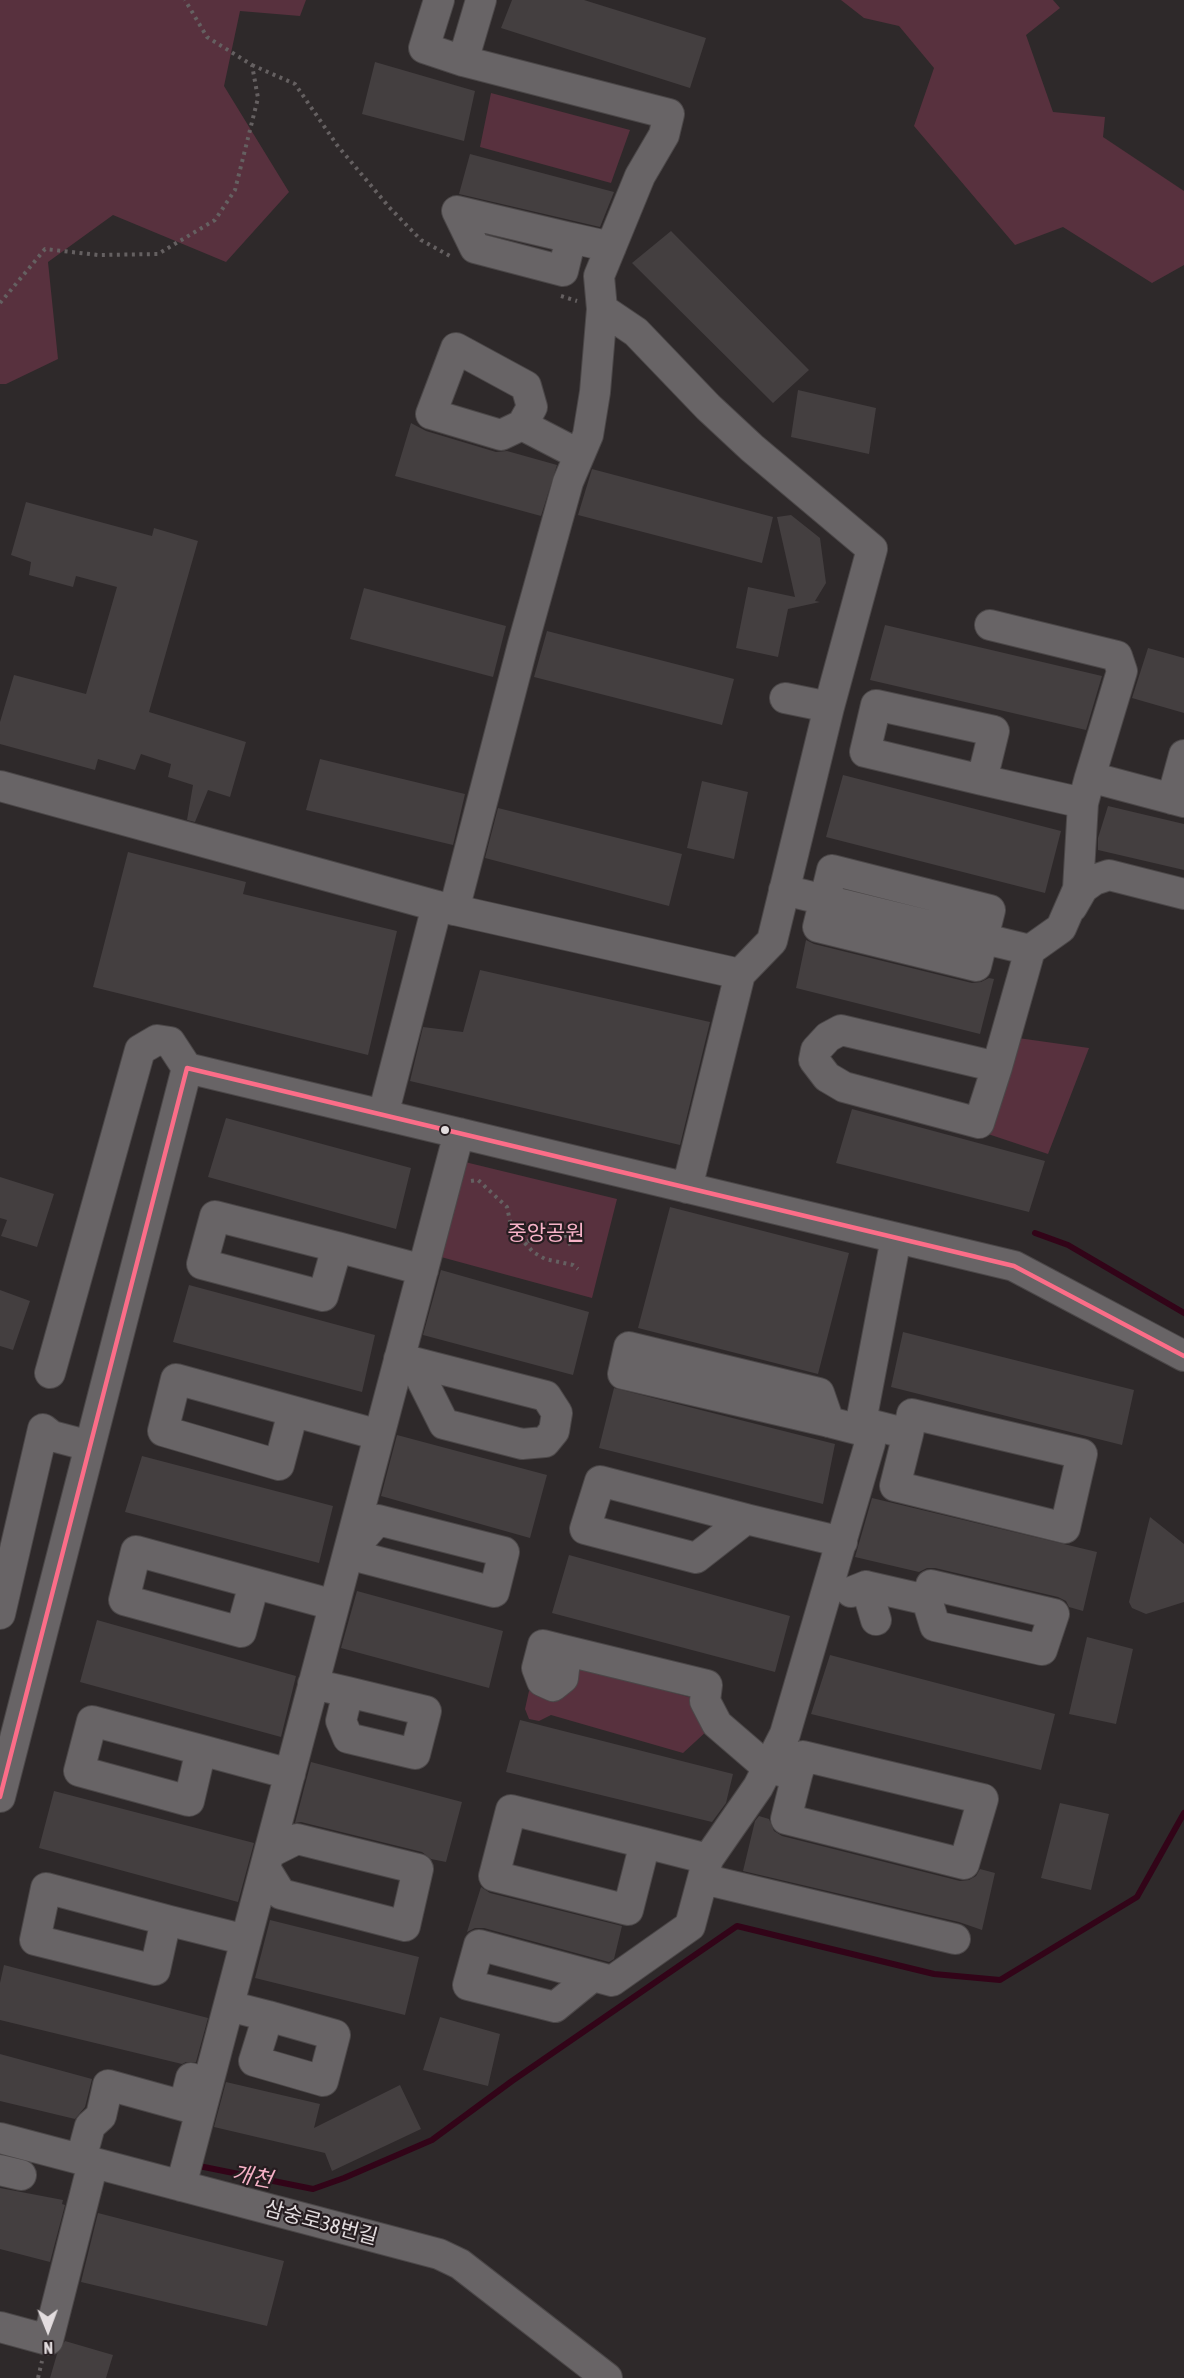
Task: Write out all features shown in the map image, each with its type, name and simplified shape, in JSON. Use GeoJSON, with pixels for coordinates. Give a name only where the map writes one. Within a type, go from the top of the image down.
{"type":"FeatureCollection","features":[{"type":"Feature","properties":{"kind":"street"},"geometry":{"type":"LineString","coordinates":[[383,1115],[526,634],[568,482],[588,435],[595,392],[602,309],[599,276],[640,176],[664,135],[669,114],[463,61],[424,48],[438,0]]}},
{"type":"Feature","properties":{"kind":"street"},"geometry":{"type":"LineString","coordinates":[[463,61],[481,0]]}},
{"type":"Feature","properties":{"kind":"street"},"geometry":{"type":"LineString","coordinates":[[571,237],[611,247]]}},
{"type":"Feature","properties":{"kind":"street"},"geometry":{"type":"LineString","coordinates":[[602,309],[636,332],[745,442],[872,549],[829,707],[772,941],[740,974],[687,1188]]}},
{"type":"Feature","properties":{"kind":"street"},"geometry":{"type":"LineString","coordinates":[[522,425],[578,454]]}},
{"type":"Feature","properties":{"kind":"street"},"geometry":{"type":"LineString","coordinates":[[990,625],[1117,656],[1122,671],[1087,790],[1078,889],[1070,911]]}},
{"type":"Feature","properties":{"kind":"street"},"geometry":{"type":"LineString","coordinates":[[785,698],[829,707]]}},
{"type":"Feature","properties":{"kind":"street"},"geometry":{"type":"LineString","coordinates":[[982,780],[1178,801],[1184,755]]}},
{"type":"Feature","properties":{"kind":"street"},"geometry":{"type":"LineString","coordinates":[[0,786],[445,908],[740,974]]}},
{"type":"Feature","properties":{"kind":"street"},"geometry":{"type":"LineString","coordinates":[[997,1067],[841,1030],[828,1037],[816,1050],[814,1060],[827,1077],[844,1087],[979,1123],[997,1067],[1030,950],[1061,928],[1083,888],[1094,880],[1109,875],[1184,894]]}},
{"type":"Feature","properties":{"kind":"street"},"geometry":{"type":"LineString","coordinates":[[784,890],[1030,950]]}},
{"type":"Feature","properties":{"kind":"street"},"geometry":{"type":"LineString","coordinates":[[50,1373],[140,1050],[157,1040],[170,1042],[187,1068],[1014,1266],[1184,1356]]}},
{"type":"Feature","properties":{"kind":"street"},"geometry":{"type":"LineString","coordinates":[[0,1797],[187,1068]]}},
{"type":"Feature","properties":{"kind":"street"},"geometry":{"type":"LineString","coordinates":[[181,2186],[379,1435],[406,1360],[423,1270],[459,1133]]}},
{"type":"Feature","properties":{"kind":"street"},"geometry":{"type":"LineString","coordinates":[[593,1976],[612,1981],[690,1926],[706,1869],[758,1787],[785,1734],[870,1443],[863,1426],[896,1238]]}},
{"type":"Feature","properties":{"kind":"street"},"geometry":{"type":"LineString","coordinates":[[337,1247],[423,1270]]}},
{"type":"Feature","properties":{"kind":"street"},"geometry":{"type":"LineString","coordinates":[[829,1422],[819,1393],[629,1347],[623,1374],[829,1422],[908,1434]]}},
{"type":"Feature","properties":{"kind":"street"},"geometry":{"type":"LineString","coordinates":[[293,1412],[379,1435]]}},
{"type":"Feature","properties":{"kind":"street"},"geometry":{"type":"LineString","coordinates":[[912,1414],[1082,1454],[1065,1528],[895,1486],[908,1434],[912,1414]]}},
{"type":"Feature","properties":{"kind":"street"},"geometry":{"type":"LineString","coordinates":[[0,1614],[43,1429],[51,1436],[90,1446]]}},
{"type":"Feature","properties":{"kind":"street"},"geometry":{"type":"LineString","coordinates":[[746,1519],[696,1558],[585,1529],[600,1481],[842,1542]]}},
{"type":"Feature","properties":{"kind":"street"},"geometry":{"type":"LineString","coordinates":[[254,1584],[334,1605]]}},
{"type":"Feature","properties":{"kind":"street"},"geometry":{"type":"LineString","coordinates":[[823,1604],[866,1586],[927,1600]]}},
{"type":"Feature","properties":{"kind":"street"},"geometry":{"type":"LineString","coordinates":[[866,1586],[876,1620]]}},
{"type":"Feature","properties":{"kind":"street"},"geometry":{"type":"LineString","coordinates":[[559,1649],[706,1685],[705,1701],[717,1724],[768,1768],[797,1775]]}},
{"type":"Feature","properties":{"kind":"street"},"geometry":{"type":"LineString","coordinates":[[314,1684],[348,1692]]}},
{"type":"Feature","properties":{"kind":"street"},"geometry":{"type":"LineString","coordinates":[[201,1750],[290,1774]]}},
{"type":"Feature","properties":{"kind":"street"},"geometry":{"type":"LineString","coordinates":[[803,1756],[982,1799],[964,1864],[786,1819],[797,1775],[803,1756]]}},
{"type":"Feature","properties":{"kind":"street"},"geometry":{"type":"LineString","coordinates":[[645,1843],[628,1910],[495,1876],[511,1810],[645,1843],[706,1869],[955,1939]]}},
{"type":"Feature","properties":{"kind":"street"},"geometry":{"type":"LineString","coordinates":[[166,1920],[246,1940]]}},
{"type":"Feature","properties":{"kind":"street"},"geometry":{"type":"LineString","coordinates":[[229,2006],[268,2016]]}},
{"type":"Feature","properties":{"kind":"street"},"geometry":{"type":"LineString","coordinates":[[0,2328],[48,2340],[87,2161],[90,2126],[101,2116],[108,2085],[184,2106],[191,2078],[203,2105]]}},
{"type":"Feature","properties":{"kind":"street","name":"삼숭로38번길"},"geometry":{"type":"LineString","coordinates":[[0,2138],[439,2254],[460,2264],[607,2378]]}},
{"type":"Feature","properties":{"kind":"path"},"geometry":{"type":"LineString","coordinates":[[185,0],[207,37],[252,65],[295,84],[337,145],[389,207],[421,240],[460,261]]}},
{"type":"Feature","properties":{"kind":"path"},"geometry":{"type":"LineString","coordinates":[[0,303],[45,249],[98,255],[158,254],[215,220],[235,190],[258,98],[252,65]]}},
{"type":"Feature","properties":{"kind":"path"},"geometry":{"type":"LineString","coordinates":[[558,295],[602,309]]}},
{"type":"Feature","properties":{"kind":"path"},"geometry":{"type":"LineString","coordinates":[[467,1182],[478,1180],[507,1207],[511,1226],[539,1256],[573,1265],[578,1269]]}},
{"type":"Feature","properties":{"kind":"path"},"geometry":{"type":"LineString","coordinates":[[524,1242],[538,1238],[569,1236],[578,1241],[568,1244]]}},
{"type":"Feature","properties":{"kind":"green space"},"geometry":{"type":"Polygon","coordinates":[[[0,0],[306,0],[300,16],[240,11],[224,86],[289,192],[226,262],[113,215],[48,262],[58,359],[6,384],[0,384],[0,0]]]}},
{"type":"Feature","properties":{"kind":"green space"},"geometry":{"type":"Polygon","coordinates":[[[841,0],[1053,0],[1060,8],[1026,35],[1053,112],[1105,117],[1103,137],[1184,191],[1184,265],[1152,283],[1063,227],[1015,245],[914,126],[934,68],[899,26],[864,18],[841,0]]]}},
{"type":"Feature","properties":{"kind":"green space"},"geometry":{"type":"Polygon","coordinates":[[[491,93],[630,130],[611,183],[480,147],[491,93]]]}},
{"type":"Feature","properties":{"kind":"green space"},"geometry":{"type":"Polygon","coordinates":[[[1011,1037],[1089,1048],[1048,1154],[982,1132],[1011,1037]]]}},
{"type":"Feature","properties":{"kind":"green space","name":"중앙공원"},"geometry":{"type":"Polygon","coordinates":[[[465,1162],[617,1199],[592,1298],[441,1257],[465,1162]]]}},
{"type":"Feature","properties":{"kind":"green space"},"geometry":{"type":"Polygon","coordinates":[[[575,1666],[696,1699],[708,1730],[683,1753],[551,1715],[539,1721],[529,1719],[525,1709],[529,1691],[575,1666]]]}},
{"type":"Feature","properties":{"kind":"building"},"geometry":{"type":"Polygon","coordinates":[[[512,0],[584,0],[706,38],[690,88],[501,28],[512,0]]]}},
{"type":"Feature","properties":{"kind":"building"},"geometry":{"type":"Polygon","coordinates":[[[375,62],[475,91],[464,141],[362,114],[375,62]]]}},
{"type":"Feature","properties":{"kind":"building"},"geometry":{"type":"Polygon","coordinates":[[[470,154],[614,192],[600,227],[459,194],[470,154]]]}},
{"type":"Feature","properties":{"kind":"building"},"geometry":{"type":"Polygon","coordinates":[[[671,231],[809,370],[773,403],[632,263],[671,231]]]}},
{"type":"Feature","properties":{"kind":"building"},"geometry":{"type":"Polygon","coordinates":[[[798,390],[876,408],[869,454],[791,437],[798,390]]]}},
{"type":"Feature","properties":{"kind":"building"},"geometry":{"type":"Polygon","coordinates":[[[411,423],[426,431],[496,452],[507,451],[557,465],[541,516],[395,476],[411,423]]]}},
{"type":"Feature","properties":{"kind":"building"},"geometry":{"type":"Polygon","coordinates":[[[592,469],[773,517],[762,563],[578,515],[592,469]]]}},
{"type":"Feature","properties":{"kind":"building"},"geometry":{"type":"Polygon","coordinates":[[[26,502],[152,536],[154,528],[198,541],[149,712],[246,742],[230,797],[208,790],[195,822],[187,820],[193,785],[168,777],[171,764],[141,754],[135,770],[98,759],[95,770],[0,744],[0,722],[14,675],[86,694],[117,587],[76,576],[73,587],[29,575],[31,562],[11,555],[26,502]]]}},
{"type":"Feature","properties":{"kind":"building"},"geometry":{"type":"Polygon","coordinates":[[[791,515],[820,538],[826,583],[815,601],[820,602],[788,609],[778,657],[736,648],[748,587],[795,597],[777,517],[791,515]]]}},
{"type":"Feature","properties":{"kind":"building"},"geometry":{"type":"Polygon","coordinates":[[[364,588],[506,626],[493,677],[350,639],[364,588]]]}},
{"type":"Feature","properties":{"kind":"building"},"geometry":{"type":"Polygon","coordinates":[[[885,625],[1102,676],[1086,730],[870,680],[885,625]]]}},
{"type":"Feature","properties":{"kind":"building"},"geometry":{"type":"Polygon","coordinates":[[[547,631],[734,679],[722,725],[534,677],[547,631]]]}},
{"type":"Feature","properties":{"kind":"building"},"geometry":{"type":"Polygon","coordinates":[[[1148,648],[1184,658],[1184,713],[1132,698],[1148,648]]]}},
{"type":"Feature","properties":{"kind":"building"},"geometry":{"type":"Polygon","coordinates":[[[320,759],[465,794],[453,845],[306,810],[320,759]]]}},
{"type":"Feature","properties":{"kind":"building"},"geometry":{"type":"Polygon","coordinates":[[[843,775],[1061,831],[1045,893],[826,837],[843,775]]]}},
{"type":"Feature","properties":{"kind":"building"},"geometry":{"type":"Polygon","coordinates":[[[702,781],[748,792],[734,859],[687,848],[702,781]]]}},
{"type":"Feature","properties":{"kind":"building"},"geometry":{"type":"Polygon","coordinates":[[[1108,806],[1184,824],[1184,870],[1098,850],[1098,838],[1108,806]]]}},
{"type":"Feature","properties":{"kind":"building"},"geometry":{"type":"Polygon","coordinates":[[[498,808],[682,854],[669,906],[485,858],[498,808]]]}},
{"type":"Feature","properties":{"kind":"building"},"geometry":{"type":"Polygon","coordinates":[[[128,852],[246,882],[243,894],[397,931],[368,1055],[93,987],[128,852]]]}},
{"type":"Feature","properties":{"kind":"building"},"geometry":{"type":"Polygon","coordinates":[[[806,940],[814,944],[972,983],[989,978],[994,979],[980,1034],[796,988],[806,940]]]}},
{"type":"Feature","properties":{"kind":"building"},"geometry":{"type":"Polygon","coordinates":[[[480,970],[710,1022],[680,1145],[410,1081],[423,1027],[463,1032],[480,970]]]}},
{"type":"Feature","properties":{"kind":"building"},"geometry":{"type":"Polygon","coordinates":[[[852,1109],[1045,1161],[1029,1212],[836,1163],[852,1109]]]}},
{"type":"Feature","properties":{"kind":"building"},"geometry":{"type":"Polygon","coordinates":[[[226,1118],[411,1168],[396,1229],[208,1177],[226,1118]]]}},
{"type":"Feature","properties":{"kind":"building"},"geometry":{"type":"Polygon","coordinates":[[[0,1177],[54,1194],[37,1247],[1,1236],[7,1220],[0,1218],[0,1177]]]}},
{"type":"Feature","properties":{"kind":"building"},"geometry":{"type":"Polygon","coordinates":[[[670,1207],[849,1253],[818,1374],[638,1328],[670,1207]]]}},
{"type":"Feature","properties":{"kind":"building"},"geometry":{"type":"Polygon","coordinates":[[[441,1270],[589,1312],[573,1375],[423,1335],[441,1270]]]}},
{"type":"Feature","properties":{"kind":"building"},"geometry":{"type":"Polygon","coordinates":[[[189,1285],[375,1335],[362,1392],[173,1342],[189,1285]]]}},
{"type":"Feature","properties":{"kind":"building"},"geometry":{"type":"Polygon","coordinates":[[[0,1290],[30,1301],[13,1350],[0,1346],[0,1290]]]}},
{"type":"Feature","properties":{"kind":"building"},"geometry":{"type":"Polygon","coordinates":[[[903,1332],[1134,1390],[1122,1445],[891,1387],[903,1332]]]}},
{"type":"Feature","properties":{"kind":"building"},"geometry":{"type":"Polygon","coordinates":[[[614,1388],[835,1444],[823,1504],[599,1448],[614,1388]]]}},
{"type":"Feature","properties":{"kind":"building"},"geometry":{"type":"Polygon","coordinates":[[[397,1435],[547,1475],[530,1538],[381,1496],[397,1435]]]}},
{"type":"Feature","properties":{"kind":"building"},"geometry":{"type":"Polygon","coordinates":[[[142,1456],[333,1506],[319,1563],[125,1512],[142,1456]]]}},
{"type":"Feature","properties":{"kind":"building"},"geometry":{"type":"Polygon","coordinates":[[[872,1498],[1097,1552],[1083,1611],[1069,1607],[1066,1601],[1058,1597],[935,1568],[927,1568],[919,1572],[855,1557],[872,1498]]]}},
{"type":"Feature","properties":{"kind":"building"},"geometry":{"type":"Polygon","coordinates":[[[1150,1517],[1184,1544],[1184,1602],[1146,1614],[1132,1608],[1129,1602],[1150,1517]]]}},
{"type":"Feature","properties":{"kind":"building"},"geometry":{"type":"Polygon","coordinates":[[[569,1555],[790,1616],[775,1672],[552,1613],[569,1555]]]}},
{"type":"Feature","properties":{"kind":"building"},"geometry":{"type":"Polygon","coordinates":[[[357,1591],[503,1631],[489,1688],[341,1648],[357,1591]]]}},
{"type":"Feature","properties":{"kind":"building"},"geometry":{"type":"Polygon","coordinates":[[[97,1620],[296,1676],[281,1737],[80,1682],[97,1620]]]}},
{"type":"Feature","properties":{"kind":"building"},"geometry":{"type":"Polygon","coordinates":[[[1087,1637],[1133,1649],[1116,1724],[1069,1714],[1087,1637]]]}},
{"type":"Feature","properties":{"kind":"building"},"geometry":{"type":"Polygon","coordinates":[[[830,1655],[1055,1714],[1041,1770],[811,1714],[830,1655]]]}},
{"type":"Feature","properties":{"kind":"building"},"geometry":{"type":"Polygon","coordinates":[[[520,1720],[733,1774],[726,1803],[712,1822],[506,1772],[520,1720]]]}},
{"type":"Feature","properties":{"kind":"building"},"geometry":{"type":"Polygon","coordinates":[[[311,1762],[462,1802],[446,1862],[431,1859],[422,1852],[301,1822],[295,1823],[311,1762]]]}},
{"type":"Feature","properties":{"kind":"building"},"geometry":{"type":"Polygon","coordinates":[[[54,1791],[254,1843],[238,1902],[39,1848],[54,1791]]]}},
{"type":"Feature","properties":{"kind":"building"},"geometry":{"type":"Polygon","coordinates":[[[1060,1803],[1109,1814],[1091,1890],[1041,1878],[1060,1803]]]}},
{"type":"Feature","properties":{"kind":"building"},"geometry":{"type":"Polygon","coordinates":[[[759,1816],[769,1819],[774,1831],[782,1836],[960,1881],[976,1876],[980,1869],[995,1873],[982,1930],[959,1922],[743,1871],[755,1821],[759,1816]]]}},
{"type":"Feature","properties":{"kind":"building"},"geometry":{"type":"Polygon","coordinates":[[[481,1887],[490,1893],[622,1926],[614,1959],[609,1962],[484,1928],[475,1928],[467,1932],[481,1887]]]}},
{"type":"Feature","properties":{"kind":"building"},"geometry":{"type":"Polygon","coordinates":[[[270,1920],[419,1957],[405,2015],[255,1978],[270,1920]]]}},
{"type":"Feature","properties":{"kind":"building"},"geometry":{"type":"Polygon","coordinates":[[[4,1965],[208,2018],[196,2062],[182,2064],[0,2020],[0,1983],[4,1965]]]}},
{"type":"Feature","properties":{"kind":"building"},"geometry":{"type":"Polygon","coordinates":[[[440,2017],[500,2034],[488,2086],[423,2070],[440,2017]]]}},
{"type":"Feature","properties":{"kind":"building"},"geometry":{"type":"Polygon","coordinates":[[[0,2054],[92,2079],[85,2107],[75,2119],[0,2101],[0,2054]]]}},
{"type":"Feature","properties":{"kind":"building"},"geometry":{"type":"Polygon","coordinates":[[[226,2082],[320,2104],[314,2128],[400,2085],[421,2129],[332,2171],[325,2153],[214,2127],[226,2082]]]}},
{"type":"Feature","properties":{"kind":"building"},"geometry":{"type":"Polygon","coordinates":[[[0,2188],[63,2200],[62,2204],[65,2205],[50,2262],[0,2249],[0,2188]]]}},
{"type":"Feature","properties":{"kind":"building"},"geometry":{"type":"Polygon","coordinates":[[[98,2213],[284,2261],[267,2326],[81,2282],[98,2213]]]}},
{"type":"Feature","properties":{"kind":"building"},"geometry":{"type":"Polygon","coordinates":[[[65,2341],[113,2355],[106,2378],[50,2378],[57,2354],[65,2341]]]}},
{"type":"Feature","properties":{"kind":"waterway"},"geometry":{"type":"LineString","coordinates":[[1035,1233],[1068,1245],[1184,1313]]}},
{"type":"Feature","properties":{"kind":"waterway","name":"개천"},"geometry":{"type":"LineString","coordinates":[[194,2165],[313,2189],[432,2140],[512,2081],[737,1926],[934,1974],[1000,1980],[1137,1897],[1184,1813]]}},
{"type":"Feature","properties":{"kind":"transit line"},"geometry":{"type":"LineString","coordinates":[[0,1797],[187,1068],[1014,1266],[1184,1356]]}}]}
